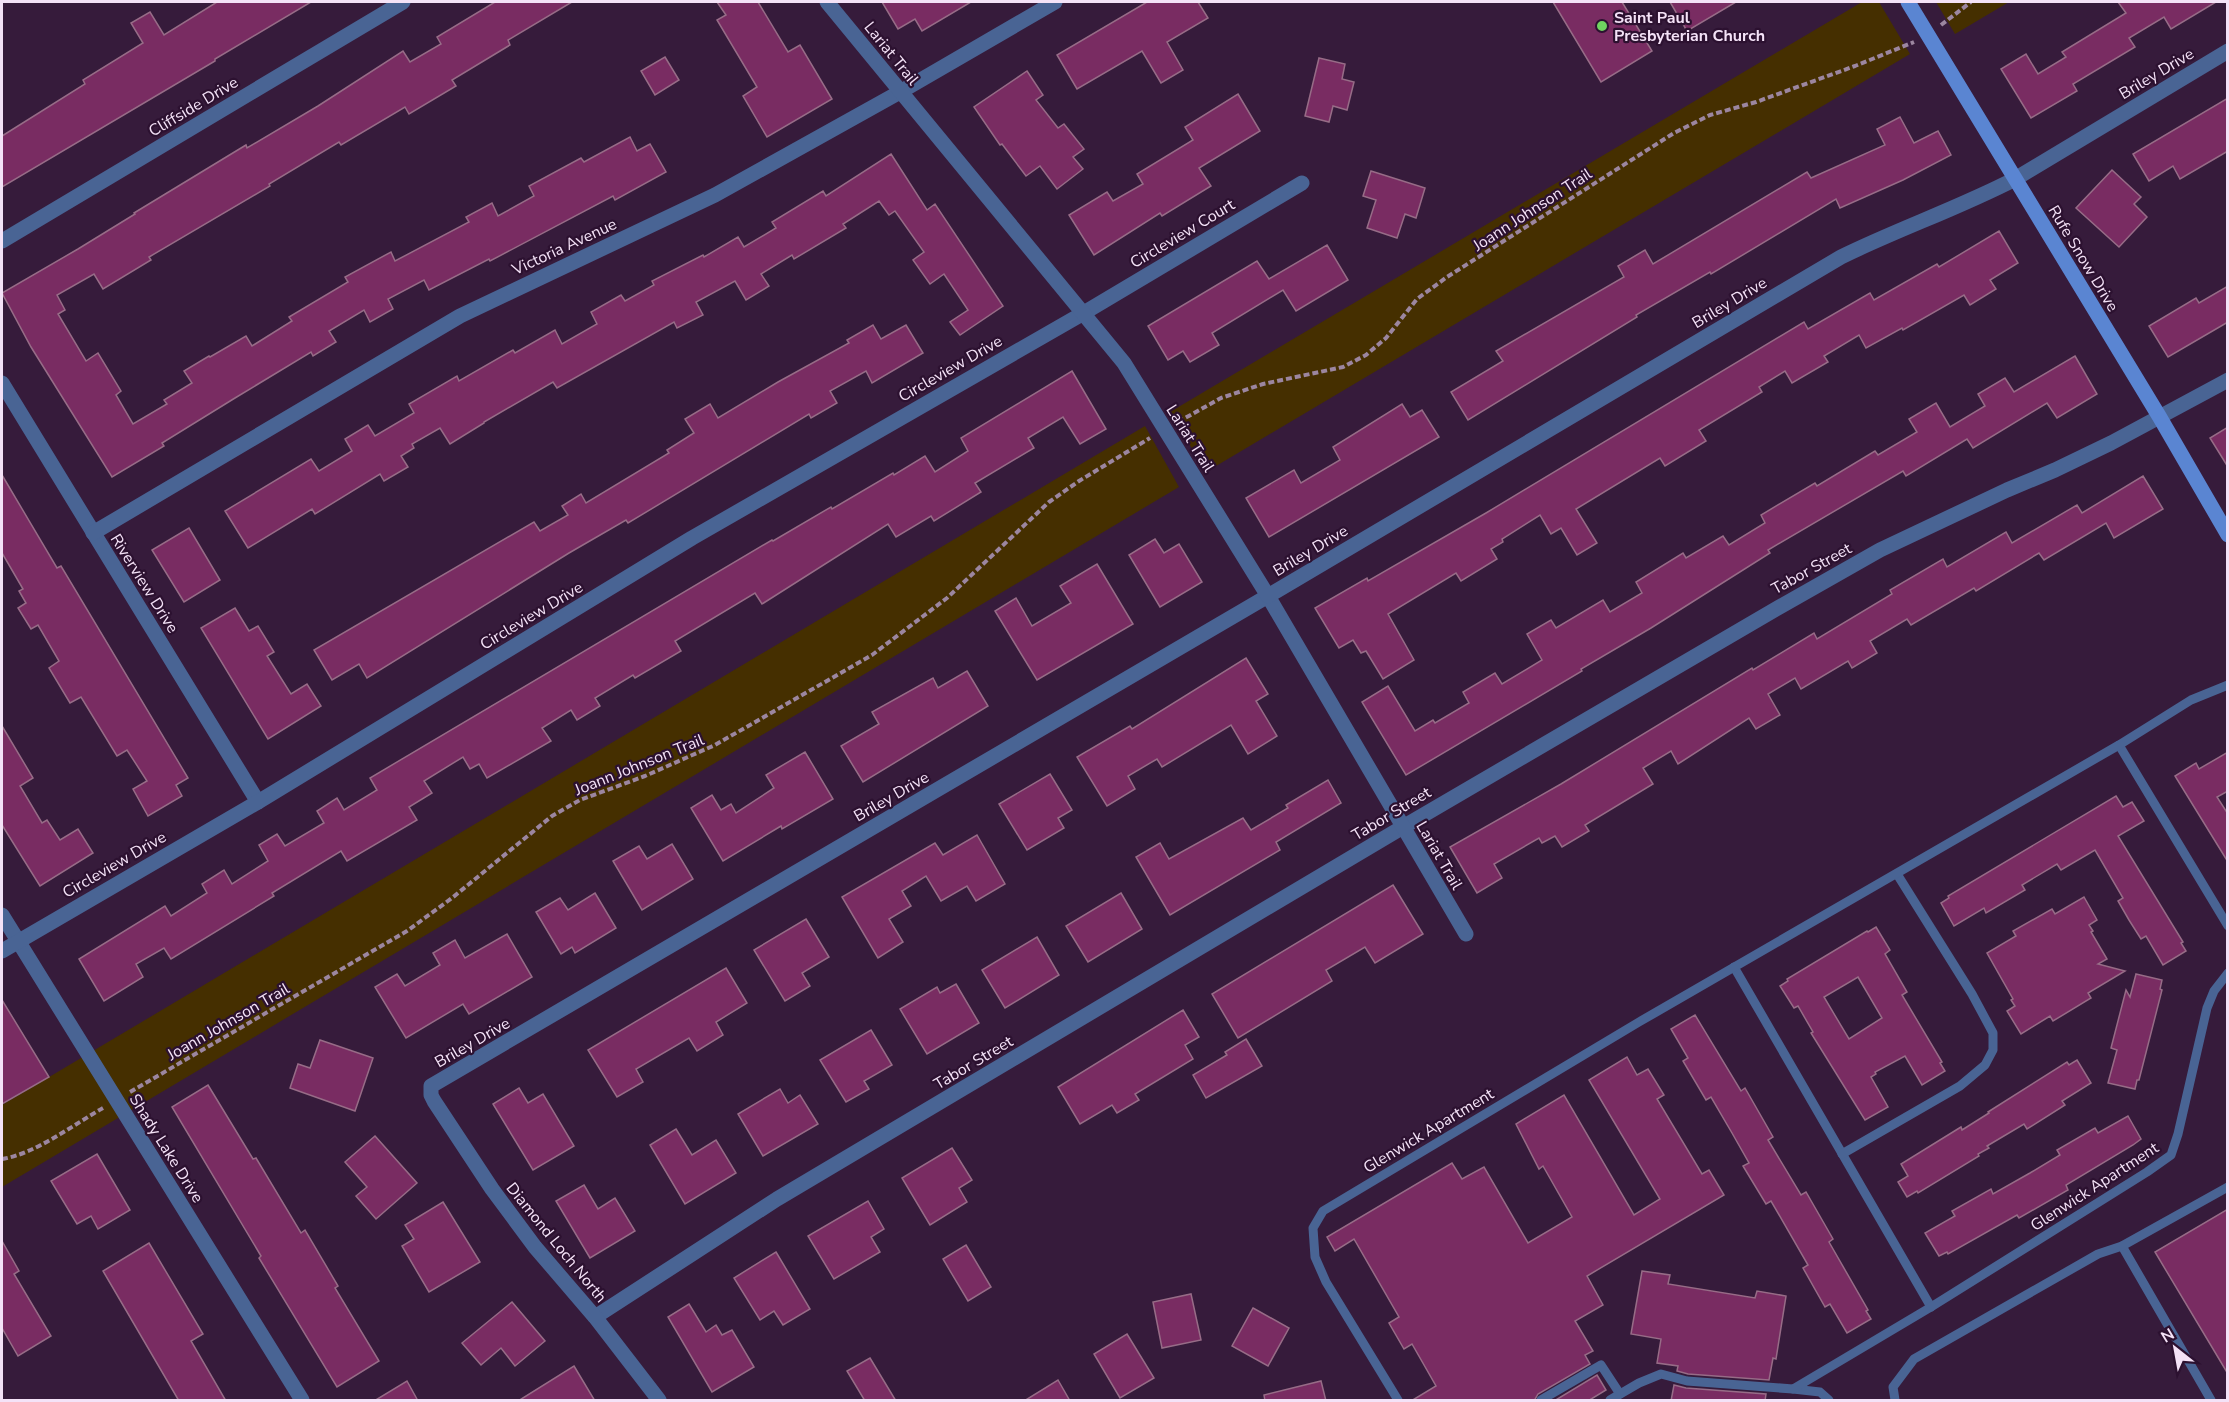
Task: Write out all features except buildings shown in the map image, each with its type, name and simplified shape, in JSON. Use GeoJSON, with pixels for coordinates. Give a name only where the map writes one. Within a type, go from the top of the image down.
{"type":"FeatureCollection","features":[{"type":"Feature","properties":{"kind":"main road","name":"Rufe Snow Drive"},"geometry":{"type":"LineString","coordinates":[[1908,2],[2159,416],[2228,535]]}},
{"type":"Feature","properties":{"kind":"street","name":"Cliffside Drive"},"geometry":{"type":"LineString","coordinates":[[2,240],[403,2]]}},
{"type":"Feature","properties":{"kind":"street","name":"Lariat Trail"},"geometry":{"type":"LineString","coordinates":[[827,2],[1124,363],[1268,596],[1466,934]]}},
{"type":"Feature","properties":{"kind":"street","name":"Victoria Avenue"},"geometry":{"type":"LineString","coordinates":[[93,533],[460,316],[715,195],[1055,2]]}},
{"type":"Feature","properties":{"kind":"street","name":"Briley Drive"},"geometry":{"type":"LineString","coordinates":[[434,1101],[431,1086],[1268,596],[1841,257],[1890,233],[2015,179],[2228,51]]}},
{"type":"Feature","properties":{"kind":"street","name":"Circleview Court"},"geometry":{"type":"LineString","coordinates":[[1082,314],[1302,183]]}},
{"type":"Feature","properties":{"kind":"street","name":"Circleview Drive"},"geometry":{"type":"LineString","coordinates":[[2,951],[258,802],[681,544],[1082,314]]}},
{"type":"Feature","properties":{"kind":"street","name":"Tabor Street"},"geometry":{"type":"LineString","coordinates":[[595,1317],[777,1199],[1403,827],[1776,609],[1880,550],[2083,457],[2228,380]]}},
{"type":"Feature","properties":{"kind":"street","name":"Riverview Drive"},"geometry":{"type":"LineString","coordinates":[[2,383],[258,802]]}},
{"type":"Feature","properties":{"kind":"street","name":"Shady Lake Drive"},"geometry":{"type":"LineString","coordinates":[[2,915],[302,1401]]}},
{"type":"Feature","properties":{"kind":"street","name":"Diamond Loch North"},"geometry":{"type":"LineString","coordinates":[[434,1101],[492,1189],[535,1247],[595,1317],[659,1401]]}},
{"type":"Feature","properties":{"kind":"lane","name":"Glenwick Apartment"},"geometry":{"type":"LineString","coordinates":[[1398,1401],[1326,1282],[1315,1257],[1313,1228],[1323,1211],[1734,967],[2119,745],[2191,700],[2228,685]]}},
{"type":"Feature","properties":{"kind":"lane"},"geometry":{"type":"LineString","coordinates":[[2119,745],[2228,926]]}},
{"type":"Feature","properties":{"kind":"lane"},"geometry":{"type":"LineString","coordinates":[[1842,1154],[1960,1086],[1985,1065],[1993,1050],[1993,1033],[1988,1023],[1898,874]]}},
{"type":"Feature","properties":{"kind":"lane"},"geometry":{"type":"LineString","coordinates":[[1734,967],[1931,1307]]}},
{"type":"Feature","properties":{"kind":"lane","name":"Glenwick Apartment"},"geometry":{"type":"LineString","coordinates":[[1793,1389],[1931,1307],[2171,1155],[2178,1134],[2207,1008],[2214,991],[2228,973]]}},
{"type":"Feature","properties":{"kind":"lane"},"geometry":{"type":"LineString","coordinates":[[1895,1401],[1893,1387],[1914,1359],[2098,1254],[2122,1246],[2228,1187]]}},
{"type":"Feature","properties":{"kind":"lane"},"geometry":{"type":"LineString","coordinates":[[2122,1246],[2211,1401]]}},
{"type":"Feature","properties":{"kind":"lane"},"geometry":{"type":"LineString","coordinates":[[1541,1401],[1601,1365],[1620,1394]]}},
{"type":"Feature","properties":{"kind":"lane"},"geometry":{"type":"LineString","coordinates":[[1610,1401],[1661,1374],[1687,1381],[1820,1392],[1829,1401]]}},
{"type":"Feature","properties":{"kind":"path"},"geometry":{"type":"LineString","coordinates":[[1944,23],[1971,2]]}},
{"type":"Feature","properties":{"kind":"path","name":"Joann Johnson Trail"},"geometry":{"type":"LineString","coordinates":[[1186,418],[1221,398],[1263,384],[1342,367],[1366,355],[1386,338],[1417,299],[1447,277],[1674,133],[1710,115],[1756,102],[1911,44]]}},
{"type":"Feature","properties":{"kind":"path","name":"Joann Johnson Trail"},"geometry":{"type":"LineString","coordinates":[[137,1088],[407,931],[452,898],[552,816],[580,800],[645,776],[715,745],[872,655],[947,598],[1049,502],[1138,445]]}},
{"type":"Feature","properties":{"kind":"path"},"geometry":{"type":"LineString","coordinates":[[2,1159],[11,1158],[44,1142],[99,1110]]}},
{"type":"Feature","properties":{"kind":"shaded area"},"geometry":{"type":"Polygon","coordinates":[[[1862,2],[1879,2],[1910,54],[1206,472],[1170,412],[1862,2]]]}},
{"type":"Feature","properties":{"kind":"shaded area"},"geometry":{"type":"Polygon","coordinates":[[[1936,2],[2009,2],[1955,34],[1936,2]]]}},
{"type":"Feature","properties":{"kind":"shaded area"},"geometry":{"type":"Polygon","coordinates":[[[1145,426],[1179,487],[2,1187],[2,1105],[1145,426]]]}},
{"type":"Feature","properties":{"kind":"place","name":"Saint Paul Presbyterian Church"},"geometry":{"type":"Point","coordinates":[1602,26]}}]}
